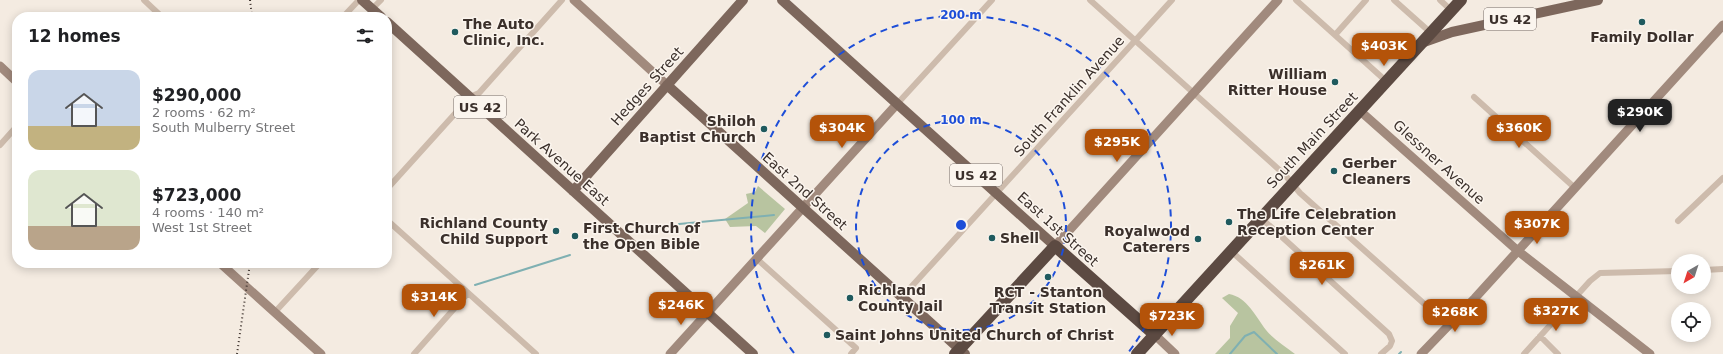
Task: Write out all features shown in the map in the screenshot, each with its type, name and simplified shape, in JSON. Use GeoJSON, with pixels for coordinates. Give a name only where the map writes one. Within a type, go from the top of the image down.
{"type":"FeatureCollection","features":[{"type":"Feature","properties":{"kind":"highway","name":"South Main Street"},"geometry":{"type":"LineString","coordinates":[[1137,354],[1461,0]]}},
{"type":"Feature","properties":{"kind":"highway","name":"East 1st Street"},"geometry":{"type":"LineString","coordinates":[[1055,246],[1154,335]]}},
{"type":"Feature","properties":{"kind":"highway"},"geometry":{"type":"LineString","coordinates":[[960,352],[1055,246]]}},
{"type":"Feature","properties":{"kind":"main road"},"geometry":{"type":"LineString","coordinates":[[362,0],[375,12]]}},
{"type":"Feature","properties":{"kind":"main road","name":"Hedges Street"},"geometry":{"type":"LineString","coordinates":[[573,191],[743,0]]}},
{"type":"Feature","properties":{"kind":"main road","name":"East 1st Street"},"geometry":{"type":"LineString","coordinates":[[782,0],[1055,246]]}},
{"type":"Feature","properties":{"kind":"main road","name":"US 42"},"geometry":{"type":"LineString","coordinates":[[1422,43],[1452,32],[1598,0]]}},
{"type":"Feature","properties":{"kind":"main road","name":"Park Avenue East"},"geometry":{"type":"LineString","coordinates":[[392,27],[753,354]]}},
{"type":"Feature","properties":{"kind":"main road","name":"East 2nd Street"},"geometry":{"type":"LineString","coordinates":[[667,85],[902,297],[960,352]]}},
{"type":"Feature","properties":{"kind":"street"},"geometry":{"type":"LineString","coordinates":[[144,0],[157,12]]}},
{"type":"Feature","properties":{"kind":"street"},"geometry":{"type":"LineString","coordinates":[[348,12],[359,0]]}},
{"type":"Feature","properties":{"kind":"street"},"geometry":{"type":"LineString","coordinates":[[372,9],[381,0]]}},
{"type":"Feature","properties":{"kind":"street"},"geometry":{"type":"LineString","coordinates":[[392,183],[470,97],[479,92],[562,0]]}},
{"type":"Feature","properties":{"kind":"street","name":"East 2nd Street"},"geometry":{"type":"LineString","coordinates":[[574,0],[667,85]]}},
{"type":"Feature","properties":{"kind":"street"},"geometry":{"type":"LineString","coordinates":[[670,354],[992,0]]}},
{"type":"Feature","properties":{"kind":"street"},"geometry":{"type":"LineString","coordinates":[[1090,0],[1306,198],[1448,325]]}},
{"type":"Feature","properties":{"kind":"street","name":"South Franklin Avenue"},"geometry":{"type":"LineString","coordinates":[[902,297],[1172,0]]}},
{"type":"Feature","properties":{"kind":"street"},"geometry":{"type":"LineString","coordinates":[[1055,246],[1278,0]]}},
{"type":"Feature","properties":{"kind":"street"},"geometry":{"type":"LineString","coordinates":[[1296,0],[1386,81]]}},
{"type":"Feature","properties":{"kind":"street"},"geometry":{"type":"LineString","coordinates":[[1334,35],[1366,0]]}},
{"type":"Feature","properties":{"kind":"street"},"geometry":{"type":"LineString","coordinates":[[1394,0],[1431,33]]}},
{"type":"Feature","properties":{"kind":"street"},"geometry":{"type":"LineString","coordinates":[[1440,0],[1452,11]]}},
{"type":"Feature","properties":{"kind":"street"},"geometry":{"type":"LineString","coordinates":[[1421,354],[1475,298],[1723,25]]}},
{"type":"Feature","properties":{"kind":"street"},"geometry":{"type":"LineString","coordinates":[[0,66],[12,77]]}},
{"type":"Feature","properties":{"kind":"street"},"geometry":{"type":"LineString","coordinates":[[1474,97],[1575,188]]}},
{"type":"Feature","properties":{"kind":"street","name":"Glessner Avenue"},"geometry":{"type":"LineString","coordinates":[[1359,110],[1518,251],[1650,354]]}},
{"type":"Feature","properties":{"kind":"street"},"geometry":{"type":"LineString","coordinates":[[0,146],[12,132]]}},
{"type":"Feature","properties":{"kind":"street"},"geometry":{"type":"LineString","coordinates":[[1678,221],[1723,178]]}},
{"type":"Feature","properties":{"kind":"street"},"geometry":{"type":"LineString","coordinates":[[1261,218],[1389,334],[1392,341],[1390,346],[1381,354]]}},
{"type":"Feature","properties":{"kind":"street"},"geometry":{"type":"LineString","coordinates":[[392,225],[536,354]]}},
{"type":"Feature","properties":{"kind":"street"},"geometry":{"type":"LineString","coordinates":[[1232,251],[1345,354]]}},
{"type":"Feature","properties":{"kind":"street"},"geometry":{"type":"LineString","coordinates":[[757,259],[856,348],[851,354]]}},
{"type":"Feature","properties":{"kind":"street"},"geometry":{"type":"LineString","coordinates":[[226,268],[322,354]]}},
{"type":"Feature","properties":{"kind":"street"},"geometry":{"type":"LineString","coordinates":[[275,312],[315,268]]}},
{"type":"Feature","properties":{"kind":"street"},"geometry":{"type":"LineString","coordinates":[[1711,270],[1723,269]]}},
{"type":"Feature","properties":{"kind":"street"},"geometry":{"type":"LineString","coordinates":[[1524,354],[1590,281],[1600,273],[1671,271]]}},
{"type":"Feature","properties":{"kind":"street"},"geometry":{"type":"LineString","coordinates":[[414,354],[468,293]]}},
{"type":"Feature","properties":{"kind":"street"},"geometry":{"type":"LineString","coordinates":[[1154,335],[1175,354]]}},
{"type":"Feature","properties":{"kind":"street"},"geometry":{"type":"LineString","coordinates":[[1540,336],[1558,354]]}},
{"type":"Feature","properties":{"kind":"green space"},"geometry":{"type":"Polygon","coordinates":[[[758,186],[785,209],[765,233],[756,226],[730,227],[725,219],[748,203],[746,194],[755,192],[758,186]]]}},
{"type":"Feature","properties":{"kind":"green space"},"geometry":{"type":"Polygon","coordinates":[[[1229,294],[1246,303],[1266,330],[1276,340],[1295,354],[1215,354],[1230,338],[1230,326],[1238,313],[1222,298],[1229,294]]]}},
{"type":"Feature","properties":{"kind":"waterway"},"geometry":{"type":"LineString","coordinates":[[679,224],[774,215]]}},
{"type":"Feature","properties":{"kind":"waterway"},"geometry":{"type":"LineString","coordinates":[[475,285],[570,255]]}},
{"type":"Feature","properties":{"kind":"waterway"},"geometry":{"type":"LineString","coordinates":[[1230,354],[1245,336],[1254,332],[1277,354]]}},
{"type":"Feature","properties":{"kind":"railway"},"geometry":{"type":"LineString","coordinates":[[250,0],[251,12]]}},
{"type":"Feature","properties":{"kind":"railway"},"geometry":{"type":"LineString","coordinates":[[237,354],[249,268]]}},
{"type":"Feature","properties":{"kind":"place","name":"Family Dollar"},"geometry":{"type":"Point","coordinates":[1642,22]}},
{"type":"Feature","properties":{"kind":"place","name":"The Auto Clinic, Inc."},"geometry":{"type":"Point","coordinates":[455,32]}},
{"type":"Feature","properties":{"kind":"place","name":"William Ritter House"},"geometry":{"type":"Point","coordinates":[1335,82]}},
{"type":"Feature","properties":{"kind":"place","name":"Shiloh Baptist Church"},"geometry":{"type":"Point","coordinates":[764,129]}},
{"type":"Feature","properties":{"kind":"place","name":"Gerber Cleaners"},"geometry":{"type":"Point","coordinates":[1334,171]}},
{"type":"Feature","properties":{"kind":"place","name":"The Life Celebration Reception Center"},"geometry":{"type":"Point","coordinates":[1229,222]}},
{"type":"Feature","properties":{"kind":"place","name":"Richland County Child Support"},"geometry":{"type":"Point","coordinates":[556,231]}},
{"type":"Feature","properties":{"kind":"place","name":"First Church of the Open Bible"},"geometry":{"type":"Point","coordinates":[575,236]}},
{"type":"Feature","properties":{"kind":"place","name":"Shell"},"geometry":{"type":"Point","coordinates":[992,238]}},
{"type":"Feature","properties":{"kind":"place","name":"Royalwood Caterers"},"geometry":{"type":"Point","coordinates":[1198,239]}},
{"type":"Feature","properties":{"kind":"place","name":"RCT - Stanton Transit Station"},"geometry":{"type":"Point","coordinates":[1048,277]}},
{"type":"Feature","properties":{"kind":"place","name":"Richland County Jail"},"geometry":{"type":"Point","coordinates":[850,298]}},
{"type":"Feature","properties":{"kind":"place","name":"Saint Johns United Church of Christ"},"geometry":{"type":"Point","coordinates":[827,335]}}]}
